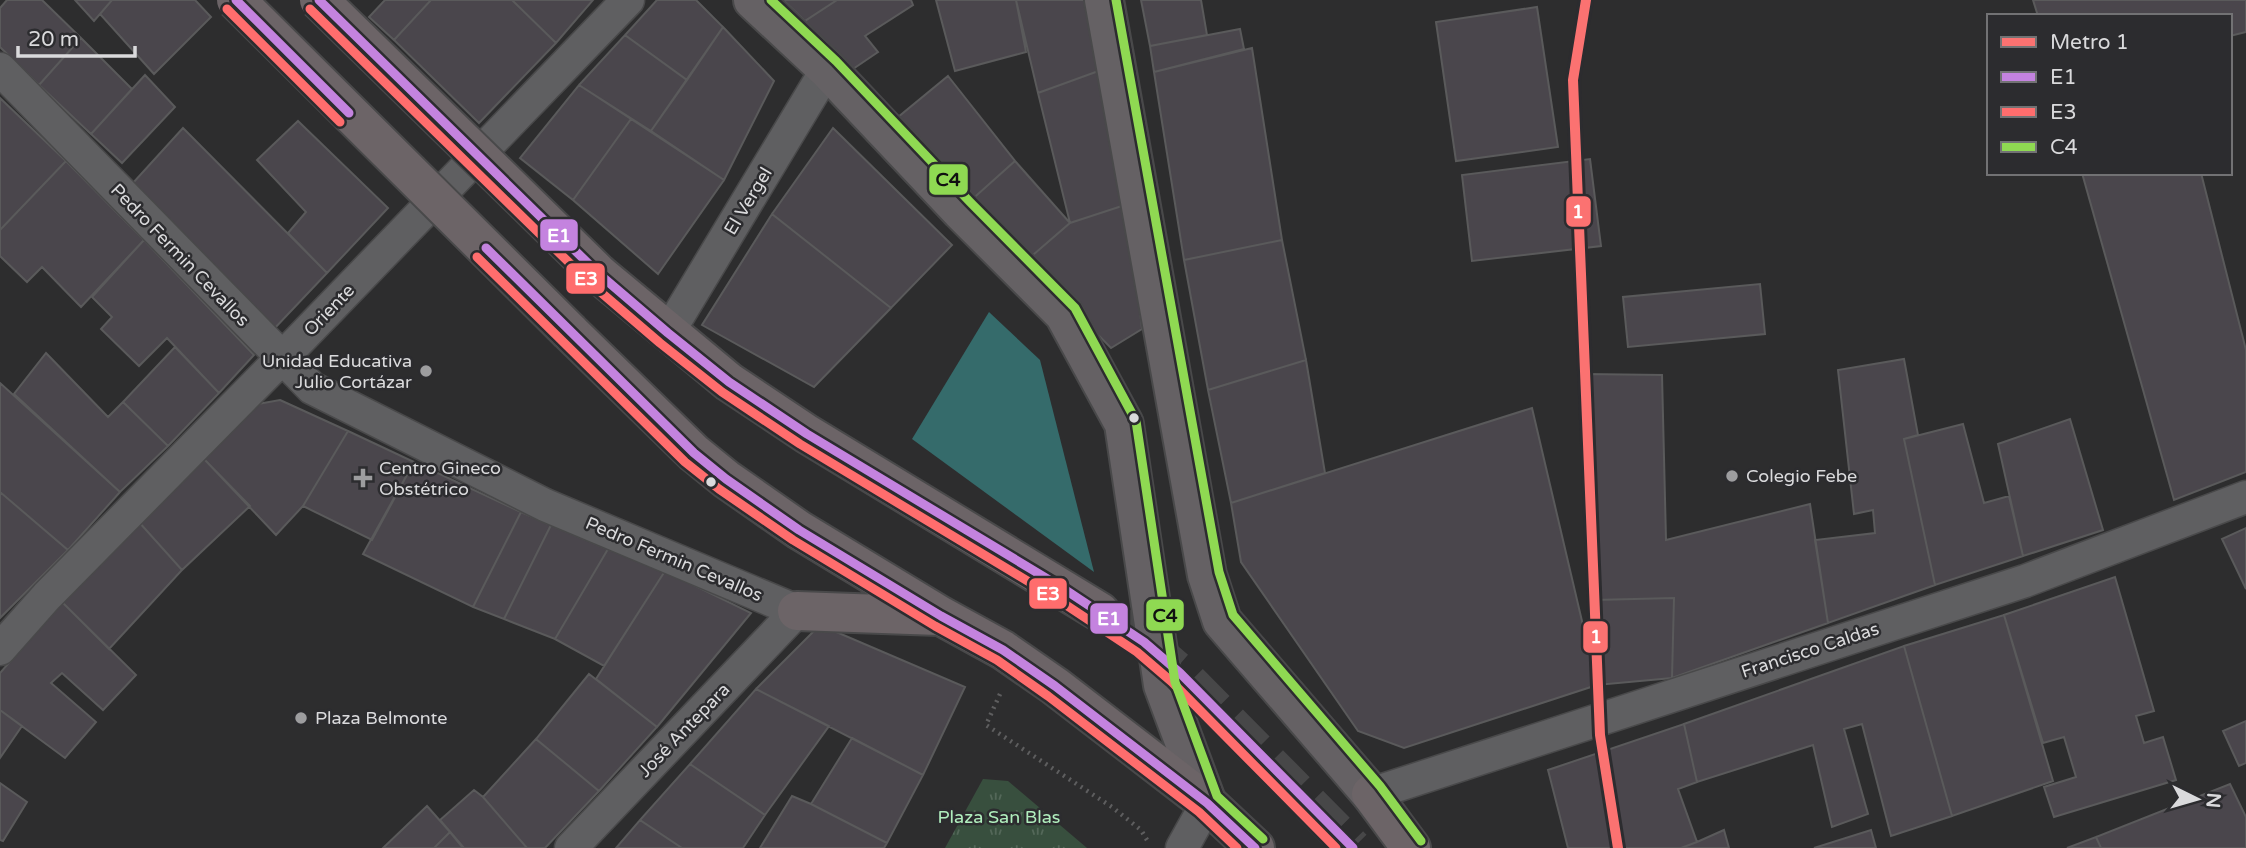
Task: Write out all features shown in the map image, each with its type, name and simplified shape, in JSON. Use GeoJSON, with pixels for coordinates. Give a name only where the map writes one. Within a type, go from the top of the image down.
{"type":"FeatureCollection","features":[{"type":"Feature","properties":{"kind":"main road"},"geometry":{"type":"LineString","coordinates":[[236,0],[694,453],[799,530],[1015,659],[1207,803],[1255,848]]}},
{"type":"Feature","properties":{"kind":"main road"},"geometry":{"type":"LineString","coordinates":[[319,0],[599,274],[729,382],[807,434],[1100,612]]}},
{"type":"Feature","properties":{"kind":"main road"},"geometry":{"type":"LineString","coordinates":[[797,611],[941,616]]}},
{"type":"Feature","properties":{"kind":"main road"},"geometry":{"type":"LineString","coordinates":[[1371,794],[1411,848]]}},
{"type":"Feature","properties":{"kind":"street","name":"Oriente"},"geometry":{"type":"LineString","coordinates":[[0,649],[47,596],[281,359],[628,0]]}},
{"type":"Feature","properties":{"kind":"street"},"geometry":{"type":"LineString","coordinates":[[753,0],[827,69],[961,211],[1064,314],[1124,424],[1163,685],[1207,803],[1182,848]]}},
{"type":"Feature","properties":{"kind":"street"},"geometry":{"type":"LineString","coordinates":[[1104,0],[1201,544],[1207,575],[1222,621],[1371,794]]}},
{"type":"Feature","properties":{"kind":"street","name":"Pedro Fermin Cevallos"},"geometry":{"type":"LineString","coordinates":[[0,69],[312,388],[545,505],[797,611]]}},
{"type":"Feature","properties":{"kind":"street","name":"El Vergel"},"geometry":{"type":"LineString","coordinates":[[668,333],[827,69]]}},
{"type":"Feature","properties":{"kind":"street","name":"Francisco Caldas"},"geometry":{"type":"LineString","coordinates":[[1371,794],[2025,581],[2246,497]]}},
{"type":"Feature","properties":{"kind":"street","name":"José Antepara"},"geometry":{"type":"LineString","coordinates":[[571,848],[797,611]]}},
{"type":"Feature","properties":{"kind":"path"},"geometry":{"type":"LineString","coordinates":[[1015,659],[986,725],[1112,807],[1141,830],[1148,843],[1147,848]]}},
{"type":"Feature","properties":{"kind":"green space","name":"Plaza San Blas"},"geometry":{"type":"Polygon","coordinates":[[[983,779],[1008,781],[1087,848],[945,848],[983,779]]]}},
{"type":"Feature","properties":{"kind":"water"},"geometry":{"type":"Polygon","coordinates":[[[989,312],[1040,360],[1094,572],[912,439],[989,312]]]}},
{"type":"Feature","properties":{"kind":"building"},"geometry":{"type":"Polygon","coordinates":[[[7,0],[42,0],[81,38],[39,85],[0,47],[0,8],[7,0]]]}},
{"type":"Feature","properties":{"kind":"building"},"geometry":{"type":"Polygon","coordinates":[[[75,0],[112,0],[94,21],[75,0]]]}},
{"type":"Feature","properties":{"kind":"building"},"geometry":{"type":"Polygon","coordinates":[[[112,0],[195,0],[211,17],[154,74],[100,14],[112,0]]]}},
{"type":"Feature","properties":{"kind":"building"},"geometry":{"type":"Polygon","coordinates":[[[385,0],[431,0],[394,40],[369,17],[385,0]]]}},
{"type":"Feature","properties":{"kind":"building"},"geometry":{"type":"Polygon","coordinates":[[[431,0],[512,0],[556,43],[479,123],[394,40],[431,0]]]}},
{"type":"Feature","properties":{"kind":"building"},"geometry":{"type":"Polygon","coordinates":[[[512,0],[593,0],[556,43],[512,0]]]}},
{"type":"Feature","properties":{"kind":"building"},"geometry":{"type":"Polygon","coordinates":[[[657,0],[696,0],[723,27],[687,80],[625,35],[657,0]]]}},
{"type":"Feature","properties":{"kind":"building"},"geometry":{"type":"Polygon","coordinates":[[[783,0],[837,0],[805,21],[783,0]]]}},
{"type":"Feature","properties":{"kind":"building"},"geometry":{"type":"Polygon","coordinates":[[[837,0],[911,0],[913,5],[865,36],[878,52],[850,71],[805,21],[837,0]]]}},
{"type":"Feature","properties":{"kind":"building"},"geometry":{"type":"Polygon","coordinates":[[[936,0],[1016,0],[1026,52],[955,71],[936,0]]]}},
{"type":"Feature","properties":{"kind":"building"},"geometry":{"type":"Polygon","coordinates":[[[1016,0],[1092,0],[1104,69],[1038,93],[1016,0]]]}},
{"type":"Feature","properties":{"kind":"building"},"geometry":{"type":"Polygon","coordinates":[[[1141,0],[1201,0],[1207,35],[1150,46],[1141,0]]]}},
{"type":"Feature","properties":{"kind":"building"},"geometry":{"type":"Polygon","coordinates":[[[2033,0],[2246,0],[2246,32],[2232,36],[2232,14],[2037,14],[2033,0]]]}},
{"type":"Feature","properties":{"kind":"building"},"geometry":{"type":"Polygon","coordinates":[[[1537,7],[1558,147],[1456,161],[1436,22],[1537,7]]]}},
{"type":"Feature","properties":{"kind":"building"},"geometry":{"type":"Polygon","coordinates":[[[723,27],[774,81],[724,180],[651,131],[723,27]]]}},
{"type":"Feature","properties":{"kind":"building"},"geometry":{"type":"Polygon","coordinates":[[[1240,29],[1244,49],[1154,72],[1150,46],[1240,29]]]}},
{"type":"Feature","properties":{"kind":"building"},"geometry":{"type":"Polygon","coordinates":[[[625,35],[687,80],[651,131],[579,85],[625,35]]]}},
{"type":"Feature","properties":{"kind":"building"},"geometry":{"type":"Polygon","coordinates":[[[81,38],[132,89],[91,134],[39,85],[81,38]]]}},
{"type":"Feature","properties":{"kind":"building"},"geometry":{"type":"Polygon","coordinates":[[[1252,48],[1282,240],[1184,260],[1154,72],[1252,48]]]}},
{"type":"Feature","properties":{"kind":"building"},"geometry":{"type":"Polygon","coordinates":[[[1104,69],[1128,204],[1070,223],[1038,93],[1104,69]]]}},
{"type":"Feature","properties":{"kind":"building"},"geometry":{"type":"Polygon","coordinates":[[[145,75],[175,107],[122,163],[91,134],[145,75]]]}},
{"type":"Feature","properties":{"kind":"building"},"geometry":{"type":"Polygon","coordinates":[[[948,76],[1015,161],[968,203],[897,118],[948,76]]]}},
{"type":"Feature","properties":{"kind":"building"},"geometry":{"type":"Polygon","coordinates":[[[579,85],[631,119],[573,200],[520,158],[579,85]]]}},
{"type":"Feature","properties":{"kind":"building"},"geometry":{"type":"Polygon","coordinates":[[[0,98],[66,161],[0,230],[0,98]]]}},
{"type":"Feature","properties":{"kind":"building"},"geometry":{"type":"Polygon","coordinates":[[[631,119],[724,180],[658,274],[573,200],[631,119]]]}},
{"type":"Feature","properties":{"kind":"building"},"geometry":{"type":"Polygon","coordinates":[[[298,121],[388,208],[327,273],[288,233],[306,212],[257,160],[298,121]]]}},
{"type":"Feature","properties":{"kind":"building"},"geometry":{"type":"Polygon","coordinates":[[[183,128],[327,273],[273,330],[132,184],[183,128]]]}},
{"type":"Feature","properties":{"kind":"building"},"geometry":{"type":"Polygon","coordinates":[[[833,128],[952,245],[891,308],[772,214],[833,128]]]}},
{"type":"Feature","properties":{"kind":"building"},"geometry":{"type":"Polygon","coordinates":[[[1590,159],[1601,246],[1472,261],[1462,175],[1590,159]]]}},
{"type":"Feature","properties":{"kind":"building"},"geometry":{"type":"Polygon","coordinates":[[[66,161],[144,240],[81,307],[42,267],[27,282],[0,256],[0,230],[66,161]]]}},
{"type":"Feature","properties":{"kind":"building"},"geometry":{"type":"Polygon","coordinates":[[[1015,161],[1070,223],[1026,261],[968,203],[1015,161]]]}},
{"type":"Feature","properties":{"kind":"building"},"geometry":{"type":"Polygon","coordinates":[[[2083,175],[2202,175],[2246,350],[2246,472],[2174,500],[2083,175]]]}},
{"type":"Feature","properties":{"kind":"building"},"geometry":{"type":"Polygon","coordinates":[[[1128,204],[1142,329],[1111,348],[1026,261],[1070,223],[1128,204]]]}},
{"type":"Feature","properties":{"kind":"building"},"geometry":{"type":"Polygon","coordinates":[[[772,214],[891,308],[814,387],[702,325],[772,214]]]}},
{"type":"Feature","properties":{"kind":"building"},"geometry":{"type":"Polygon","coordinates":[[[144,240],[254,355],[219,393],[167,338],[139,366],[101,329],[112,317],[92,297],[144,240]]]}},
{"type":"Feature","properties":{"kind":"building"},"geometry":{"type":"Polygon","coordinates":[[[1282,240],[1306,360],[1208,390],[1184,260],[1282,240]]]}},
{"type":"Feature","properties":{"kind":"building"},"geometry":{"type":"Polygon","coordinates":[[[1760,284],[1765,334],[1628,347],[1623,297],[1760,284]]]}},
{"type":"Feature","properties":{"kind":"building"},"geometry":{"type":"Polygon","coordinates":[[[175,347],[219,393],[168,446],[123,402],[175,347]]]}},
{"type":"Feature","properties":{"kind":"building"},"geometry":{"type":"Polygon","coordinates":[[[46,353],[108,417],[123,402],[168,446],[120,492],[14,394],[46,353]]]}},
{"type":"Feature","properties":{"kind":"building"},"geometry":{"type":"Polygon","coordinates":[[[1904,359],[1918,435],[1904,439],[1935,585],[1828,623],[1815,540],[1875,533],[1873,510],[1854,514],[1838,370],[1904,359]]]}},
{"type":"Feature","properties":{"kind":"building"},"geometry":{"type":"Polygon","coordinates":[[[1306,360],[1325,473],[1231,503],[1208,390],[1306,360]]]}},
{"type":"Feature","properties":{"kind":"building","name":"Colegio Febe"},"geometry":{"type":"Polygon","coordinates":[[[1585,374],[1662,375],[1666,540],[1810,504],[1828,623],[1672,678],[1674,598],[1594,600],[1585,374]]]}},
{"type":"Feature","properties":{"kind":"building"},"geometry":{"type":"Polygon","coordinates":[[[0,383],[120,492],[68,550],[0,492],[0,383]]]}},
{"type":"Feature","properties":{"kind":"building"},"geometry":{"type":"Polygon","coordinates":[[[280,400],[348,431],[303,506],[276,535],[204,459],[258,404],[280,400]]]}},
{"type":"Feature","properties":{"kind":"building"},"geometry":{"type":"Polygon","coordinates":[[[1532,408],[1597,685],[1404,748],[1358,731],[1241,562],[1231,503],[1532,408]]]}},
{"type":"Feature","properties":{"kind":"building"},"geometry":{"type":"Polygon","coordinates":[[[2070,419],[2103,530],[2023,556],[1998,444],[2070,419]]]}},
{"type":"Feature","properties":{"kind":"building"},"geometry":{"type":"Polygon","coordinates":[[[1963,424],[1984,503],[2009,496],[2023,556],[1935,585],[1904,439],[1963,424]]]}},
{"type":"Feature","properties":{"kind":"building","name":"Centro Gineco Obstétrico"},"geometry":{"type":"Polygon","coordinates":[[[348,431],[414,462],[372,540],[303,506],[348,431]]]}},
{"type":"Feature","properties":{"kind":"building"},"geometry":{"type":"Polygon","coordinates":[[[204,459],[250,506],[182,570],[138,521],[204,459]]]}},
{"type":"Feature","properties":{"kind":"building"},"geometry":{"type":"Polygon","coordinates":[[[414,462],[521,512],[473,607],[363,554],[414,462]]]}},
{"type":"Feature","properties":{"kind":"building"},"geometry":{"type":"Polygon","coordinates":[[[0,492],[68,550],[0,618],[0,492]]]}},
{"type":"Feature","properties":{"kind":"building"},"geometry":{"type":"Polygon","coordinates":[[[521,512],[551,525],[504,619],[473,607],[521,512]]]}},
{"type":"Feature","properties":{"kind":"building"},"geometry":{"type":"Polygon","coordinates":[[[138,521],[182,570],[109,649],[62,602],[138,521]]]}},
{"type":"Feature","properties":{"kind":"building"},"geometry":{"type":"Polygon","coordinates":[[[551,525],[608,549],[555,639],[504,619],[551,525]]]}},
{"type":"Feature","properties":{"kind":"building"},"geometry":{"type":"Polygon","coordinates":[[[2246,528],[2246,589],[2222,539],[2246,528]]]}},
{"type":"Feature","properties":{"kind":"building"},"geometry":{"type":"Polygon","coordinates":[[[608,549],[665,571],[604,666],[555,639],[608,549]]]}},
{"type":"Feature","properties":{"kind":"building"},"geometry":{"type":"Polygon","coordinates":[[[665,571],[751,613],[657,727],[596,679],[665,571]]]}},
{"type":"Feature","properties":{"kind":"building"},"geometry":{"type":"Polygon","coordinates":[[[2115,577],[2154,711],[2136,716],[2144,743],[2163,737],[2176,780],[2054,817],[2044,787],[2076,777],[2064,737],[2043,743],[2004,615],[2115,577]]]}},
{"type":"Feature","properties":{"kind":"building"},"geometry":{"type":"Polygon","coordinates":[[[1674,598],[1672,678],[1597,685],[1594,600],[1674,598]]]}},
{"type":"Feature","properties":{"kind":"building"},"geometry":{"type":"Polygon","coordinates":[[[62,602],[136,675],[103,710],[62,673],[51,683],[96,722],[65,758],[0,710],[0,673],[62,602]]]}},
{"type":"Feature","properties":{"kind":"building"},"geometry":{"type":"Polygon","coordinates":[[[2004,615],[2053,781],[1952,816],[1904,646],[2004,615]]]}},
{"type":"Feature","properties":{"kind":"building"},"geometry":{"type":"Polygon","coordinates":[[[820,625],[965,687],[923,775],[756,689],[820,625]]]}},
{"type":"Feature","properties":{"kind":"building"},"geometry":{"type":"Polygon","coordinates":[[[1904,646],[1952,816],[1891,836],[1862,724],[1844,729],[1868,814],[1832,827],[1813,745],[1697,782],[1684,724],[1904,646]]]}},
{"type":"Feature","properties":{"kind":"building"},"geometry":{"type":"Polygon","coordinates":[[[589,674],[657,727],[599,791],[536,739],[589,674]]]}},
{"type":"Feature","properties":{"kind":"building"},"geometry":{"type":"Polygon","coordinates":[[[756,689],[829,726],[765,815],[690,764],[756,689]]]}},
{"type":"Feature","properties":{"kind":"building"},"geometry":{"type":"Polygon","coordinates":[[[0,710],[22,726],[0,758],[0,710]]]}},
{"type":"Feature","properties":{"kind":"building"},"geometry":{"type":"Polygon","coordinates":[[[2246,721],[2246,763],[2239,766],[2223,731],[2246,721]]]}},
{"type":"Feature","properties":{"kind":"building"},"geometry":{"type":"Polygon","coordinates":[[[1684,724],[1697,782],[1678,789],[1697,842],[1681,848],[1568,848],[1548,770],[1684,724]]]}},
{"type":"Feature","properties":{"kind":"building"},"geometry":{"type":"Polygon","coordinates":[[[852,738],[923,775],[887,843],[811,804],[852,738]]]}},
{"type":"Feature","properties":{"kind":"building"},"geometry":{"type":"Polygon","coordinates":[[[536,739],[599,791],[545,848],[527,848],[483,797],[536,739]]]}},
{"type":"Feature","properties":{"kind":"building"},"geometry":{"type":"Polygon","coordinates":[[[690,764],[765,815],[743,848],[682,848],[640,820],[690,764]]]}},
{"type":"Feature","properties":{"kind":"building"},"geometry":{"type":"Polygon","coordinates":[[[0,783],[27,802],[3,841],[0,840],[0,783]]]}},
{"type":"Feature","properties":{"kind":"building"},"geometry":{"type":"Polygon","coordinates":[[[2230,784],[2246,817],[2246,848],[2101,848],[2096,837],[2230,784]]]}},
{"type":"Feature","properties":{"kind":"building"},"geometry":{"type":"Polygon","coordinates":[[[474,790],[527,848],[464,848],[440,820],[474,790]]]}},
{"type":"Feature","properties":{"kind":"building"},"geometry":{"type":"Polygon","coordinates":[[[792,796],[887,843],[884,848],[760,848],[792,796]]]}},
{"type":"Feature","properties":{"kind":"building"},"geometry":{"type":"Polygon","coordinates":[[[427,806],[450,832],[434,848],[383,848],[427,806]]]}},
{"type":"Feature","properties":{"kind":"building"},"geometry":{"type":"Polygon","coordinates":[[[640,820],[682,848],[616,848],[640,820]]]}},
{"type":"Feature","properties":{"kind":"building"},"geometry":{"type":"Polygon","coordinates":[[[1724,830],[1729,848],[1681,848],[1697,842],[1724,830]]]}},
{"type":"Feature","properties":{"kind":"building"},"geometry":{"type":"Polygon","coordinates":[[[1871,830],[1876,848],[1814,848],[1871,830]]]}},
{"type":"Feature","properties":{"kind":"building"},"geometry":{"type":"Polygon","coordinates":[[[450,832],[463,848],[434,848],[450,832]]]}},
{"type":"Feature","properties":{"kind":"building"},"geometry":{"type":"Polygon","coordinates":[[[2096,837],[2101,848],[2067,848],[2096,837]]]}},
{"type":"Feature","properties":{"kind":"tunnel"},"geometry":{"type":"LineString","coordinates":[[1100,612],[1144,642],[1180,673],[1353,848]]}},
{"type":"Feature","properties":{"kind":"metro line","name":"1"},"geometry":{"type":"LineString","coordinates":[[1586,0],[1573,80],[1600,735],[1618,848]]}},
{"type":"Feature","properties":{"kind":"transit line","name":"E1"},"geometry":{"type":"LineString","coordinates":[[236,0],[349,113]]}},
{"type":"Feature","properties":{"kind":"transit line","name":"E1"},"geometry":{"type":"LineString","coordinates":[[319,0],[599,274],[668,333],[729,382],[807,434],[1061,587],[1144,642],[1180,673],[1353,848]]}},
{"type":"Feature","properties":{"kind":"transit line","name":"C4"},"geometry":{"type":"LineString","coordinates":[[771,0],[836,61],[1075,308],[1136,421],[1175,682],[1217,796],[1263,839]]}},
{"type":"Feature","properties":{"kind":"transit line","name":"C4"},"geometry":{"type":"LineString","coordinates":[[1116,0],[1219,572],[1233,615],[1380,786],[1421,841]]}},
{"type":"Feature","properties":{"kind":"transit line","name":"E3"},"geometry":{"type":"LineString","coordinates":[[227,9],[340,122]]}},
{"type":"Feature","properties":{"kind":"transit line","name":"E3"},"geometry":{"type":"LineString","coordinates":[[310,9],[590,283],[660,343],[722,392],[800,444],[1054,597],[1137,652],[1172,682],[1336,848]]}},
{"type":"Feature","properties":{"kind":"transit line","name":"E1"},"geometry":{"type":"LineString","coordinates":[[486,248],[694,453],[726,479],[799,530],[941,616],[1003,650],[1055,686],[1207,803],[1255,848]]}},
{"type":"Feature","properties":{"kind":"transit line","name":"E3"},"geometry":{"type":"LineString","coordinates":[[477,257],[685,462],[719,489],[793,540],[935,626],[997,660],[1199,812],[1237,848]]}},
{"type":"Feature","properties":{"kind":"place","name":"Unidad Educativa Julio Cortázar"},"geometry":{"type":"Point","coordinates":[426,371]}},
{"type":"Feature","properties":{"kind":"place","name":"Colegio Febe"},"geometry":{"type":"Point","coordinates":[1732,476]}},
{"type":"Feature","properties":{"kind":"place","name":"Centro Gineco Obstétrico"},"geometry":{"type":"Point","coordinates":[363,478]}},
{"type":"Feature","properties":{"kind":"place","name":"Plaza Belmonte"},"geometry":{"type":"Point","coordinates":[301,718]}}]}
